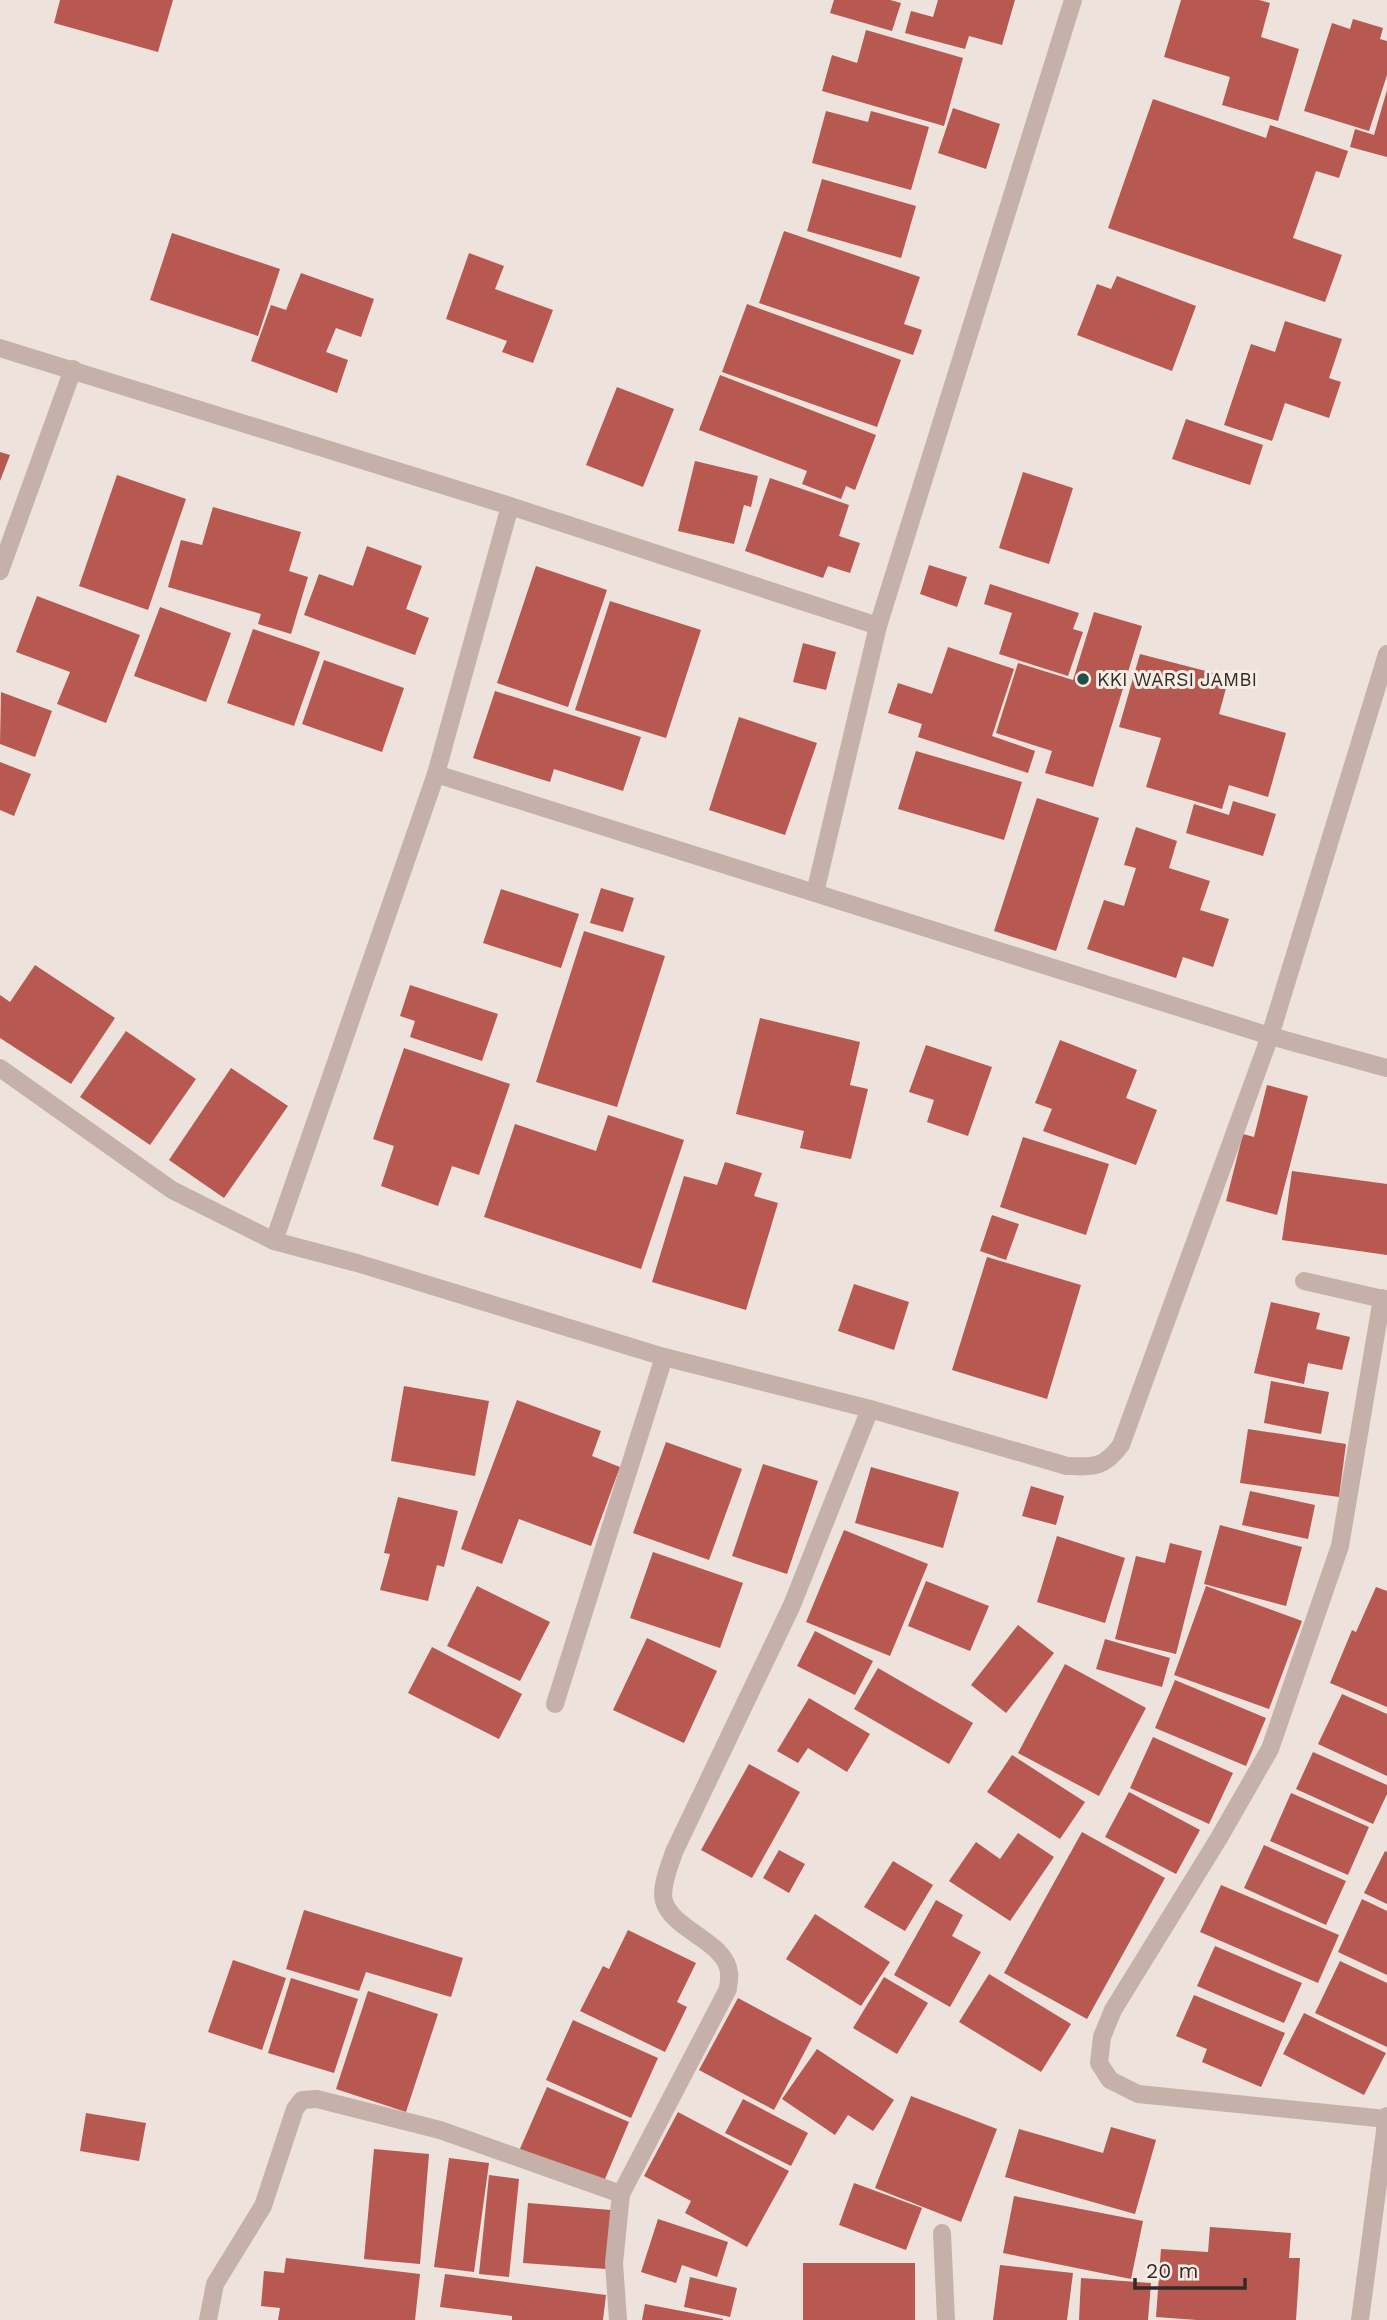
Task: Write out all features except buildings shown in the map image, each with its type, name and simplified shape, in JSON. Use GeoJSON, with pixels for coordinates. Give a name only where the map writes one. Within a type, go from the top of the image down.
{"type":"FeatureCollection","features":[{"type":"Feature","properties":{"kind":"street"},"geometry":{"type":"LineString","coordinates":[[815,893],[878,625],[1073,0]]}},
{"type":"Feature","properties":{"kind":"street"},"geometry":{"type":"LineString","coordinates":[[0,348],[510,506],[878,625]]}},
{"type":"Feature","properties":{"kind":"street"},"geometry":{"type":"LineString","coordinates":[[0,571],[73,369]]}},
{"type":"Feature","properties":{"kind":"street"},"geometry":{"type":"LineString","coordinates":[[274,1241],[436,774],[510,506]]}},
{"type":"Feature","properties":{"kind":"street"},"geometry":{"type":"LineString","coordinates":[[0,1068],[172,1190],[274,1241],[357,1263],[664,1357],[870,1409],[1067,1466],[1092,1467],[1110,1460],[1121,1445],[1270,1036],[1387,654]]}},
{"type":"Feature","properties":{"kind":"street"},"geometry":{"type":"LineString","coordinates":[[436,774],[1270,1036],[1387,1068]]}},
{"type":"Feature","properties":{"kind":"street"},"geometry":{"type":"LineString","coordinates":[[1304,1281],[1384,1299],[1340,1546],[1270,1749],[1219,1838],[1113,2010],[1102,2037],[1098,2063],[1110,2080],[1138,2094],[1386,2118],[1360,2320]]}},
{"type":"Feature","properties":{"kind":"street"},"geometry":{"type":"LineString","coordinates":[[555,1704],[664,1357]]}},
{"type":"Feature","properties":{"kind":"street"},"geometry":{"type":"LineString","coordinates":[[618,2320],[614,2263],[621,2194],[728,1989],[730,1970],[721,1955],[672,1914],[663,1900],[665,1883],[674,1852],[792,1605],[870,1409]]}},
{"type":"Feature","properties":{"kind":"street"},"geometry":{"type":"LineString","coordinates":[[208,2320],[215,2284],[263,2206],[295,2109],[302,2100],[317,2099],[440,2130],[621,2194]]}},
{"type":"Feature","properties":{"kind":"street"},"geometry":{"type":"LineString","coordinates":[[942,2233],[946,2320]]}},
{"type":"Feature","properties":{"kind":"place","name":"KKI WARSI JAMBI"},"geometry":{"type":"Point","coordinates":[1083,679]}}]}
